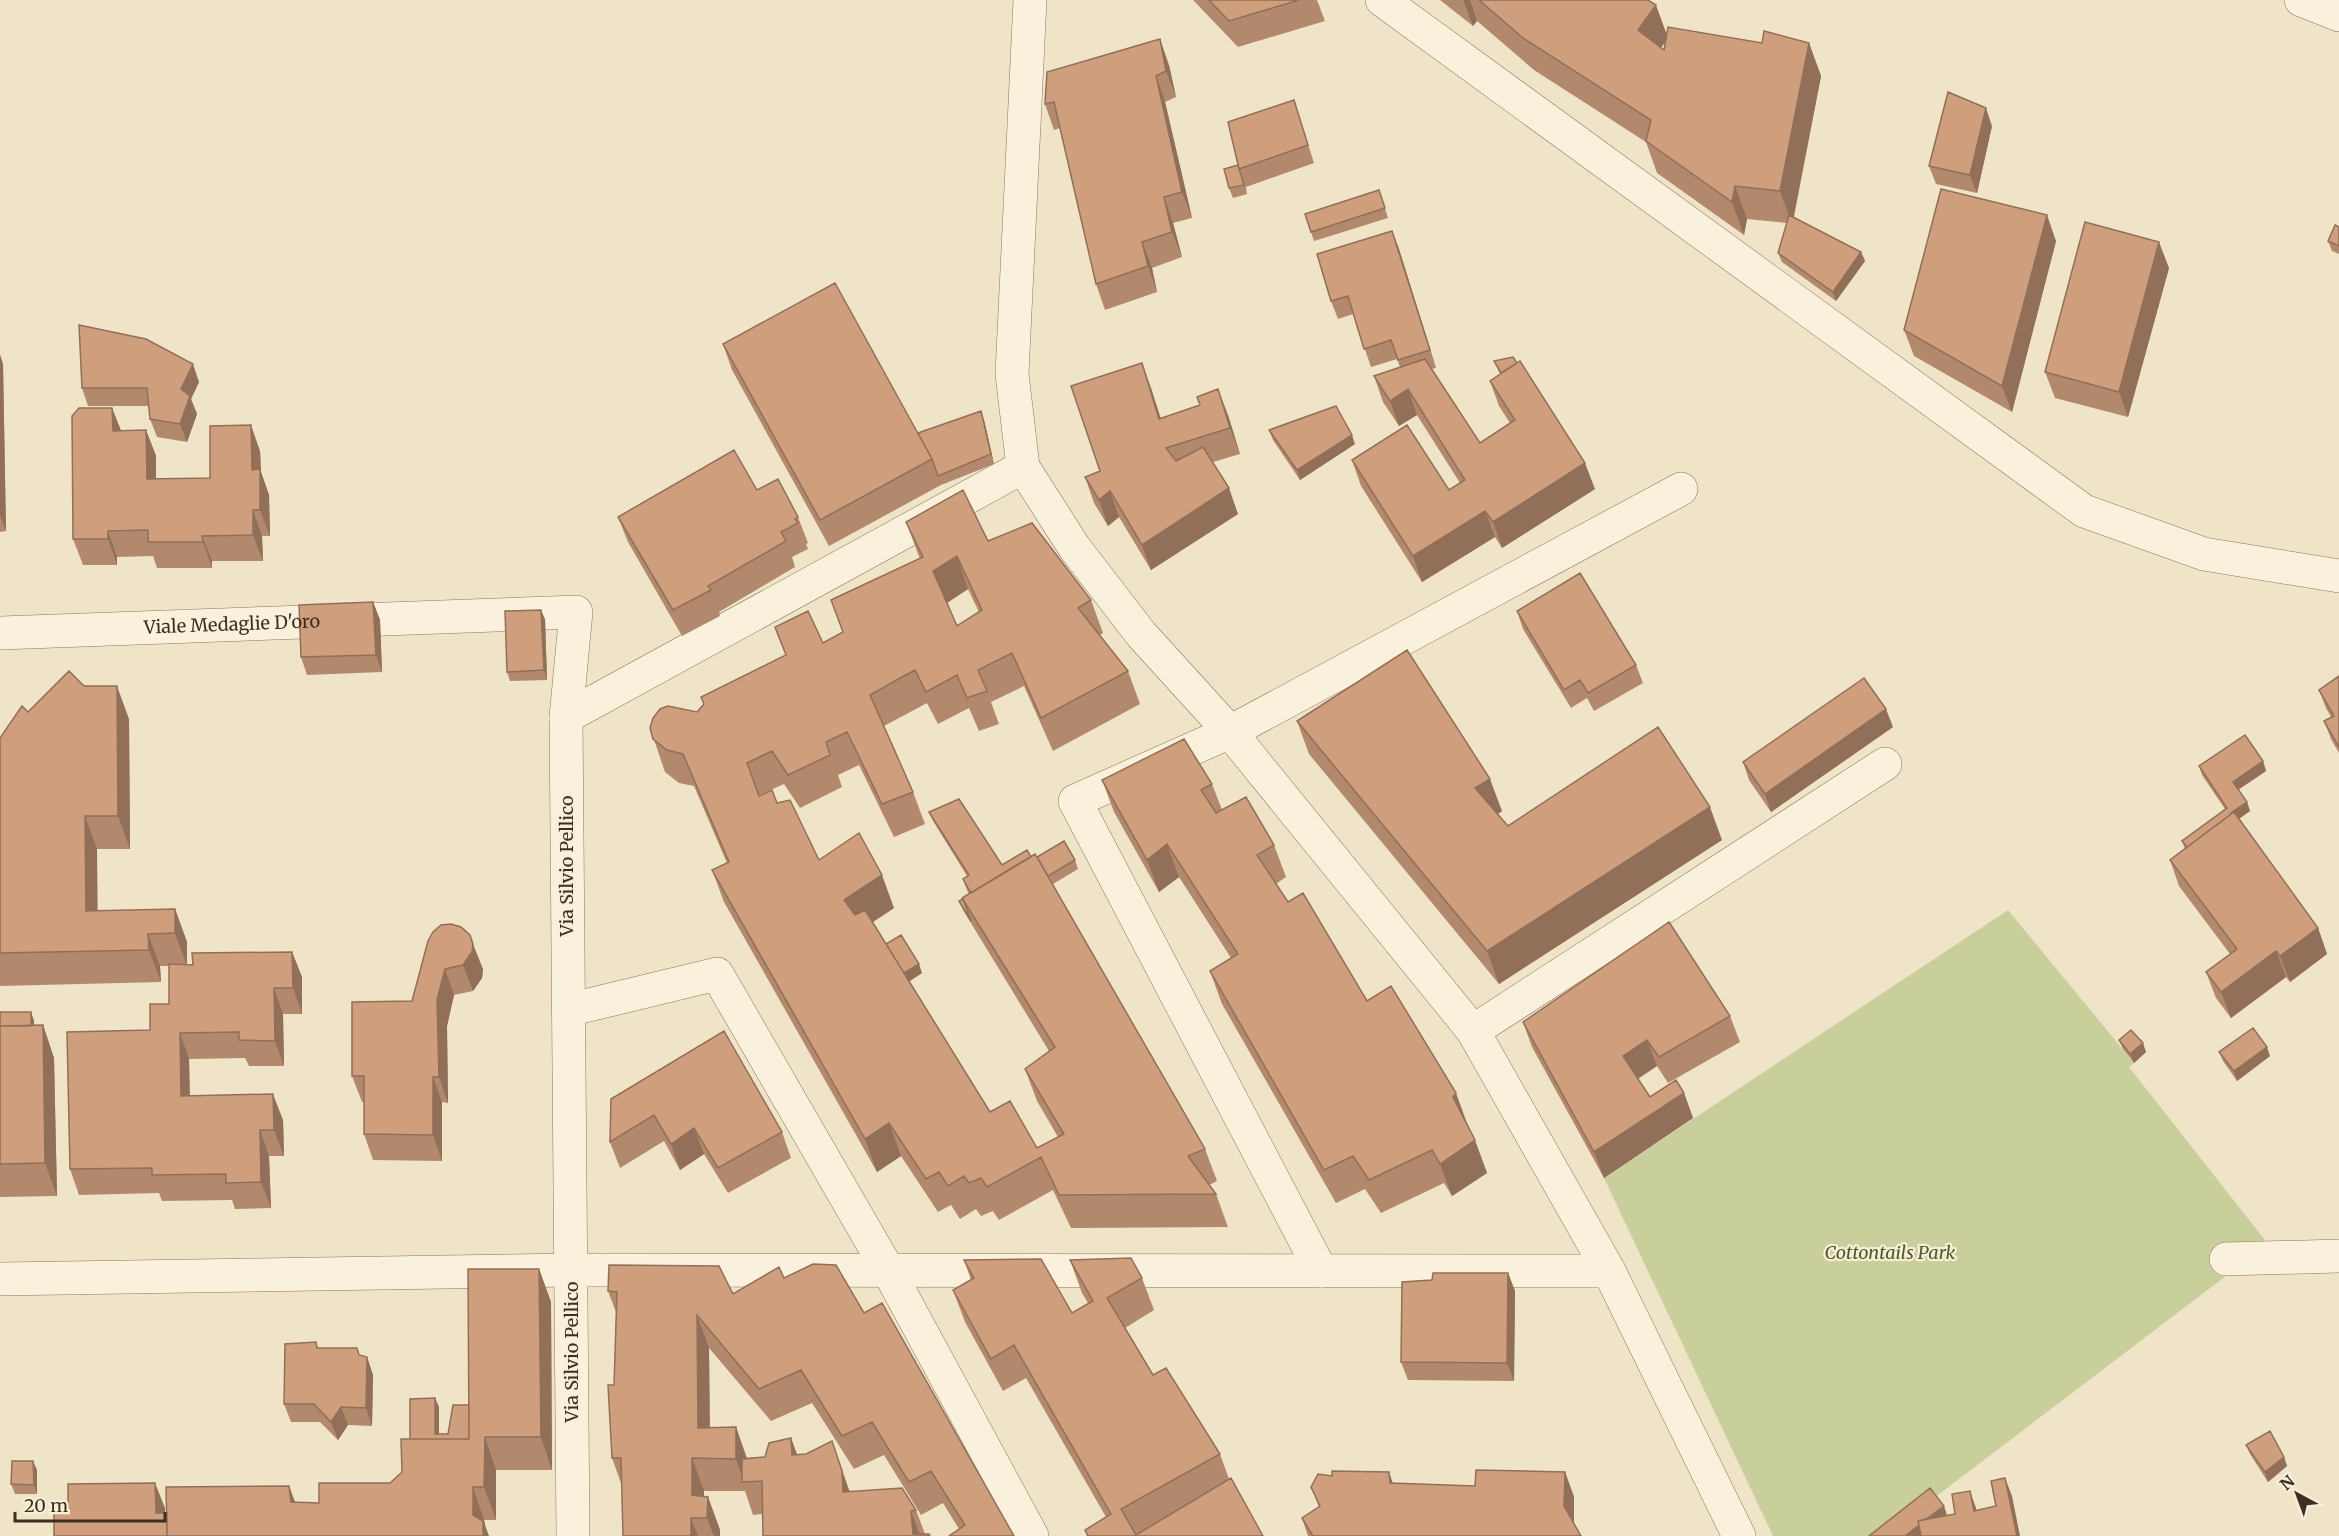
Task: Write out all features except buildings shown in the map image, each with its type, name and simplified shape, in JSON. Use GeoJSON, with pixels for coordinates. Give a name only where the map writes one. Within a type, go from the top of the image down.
{"type":"FeatureCollection","features":[{"type":"Feature","properties":{"kind":"street"},"geometry":{"type":"LineString","coordinates":[[1030,0],[1012,374],[1023,467],[1074,547],[1141,634],[1230,732],[1473,1031],[1609,1271],[1739,1536]]}},
{"type":"Feature","properties":{"kind":"street"},"geometry":{"type":"LineString","coordinates":[[1382,0],[2084,511],[2204,554],[2339,576]]}},
{"type":"Feature","properties":{"kind":"street"},"geometry":{"type":"LineString","coordinates":[[2301,0],[2339,15]]}},
{"type":"Feature","properties":{"kind":"street"},"geometry":{"type":"LineString","coordinates":[[566,717],[1023,467]]}},
{"type":"Feature","properties":{"kind":"street"},"geometry":{"type":"LineString","coordinates":[[1321,1271],[1075,801],[1230,732],[1681,489]]}},
{"type":"Feature","properties":{"kind":"street","name":"Viale Medaglie D'oro"},"geometry":{"type":"LineString","coordinates":[[0,633],[576,612],[566,717]]}},
{"type":"Feature","properties":{"kind":"street","name":"Via Silvio Pellico"},"geometry":{"type":"LineString","coordinates":[[566,717],[573,1536]]}},
{"type":"Feature","properties":{"kind":"street"},"geometry":{"type":"LineString","coordinates":[[1473,1031],[1885,764]]}},
{"type":"Feature","properties":{"kind":"street"},"geometry":{"type":"LineString","coordinates":[[568,1010],[717,974],[888,1270],[1032,1536]]}},
{"type":"Feature","properties":{"kind":"street"},"geometry":{"type":"LineString","coordinates":[[2226,1258],[2339,1256]]}},
{"type":"Feature","properties":{"kind":"street"},"geometry":{"type":"LineString","coordinates":[[0,1279],[571,1270],[1609,1271]]}},
{"type":"Feature","properties":{"kind":"green space","name":"Cottontails Park"},"geometry":{"type":"Polygon","coordinates":[[[2008,910],[2134,1063],[2129,1067],[2268,1244],[1884,1536],[1773,1536],[1604,1178],[2008,910]]]}}]}
